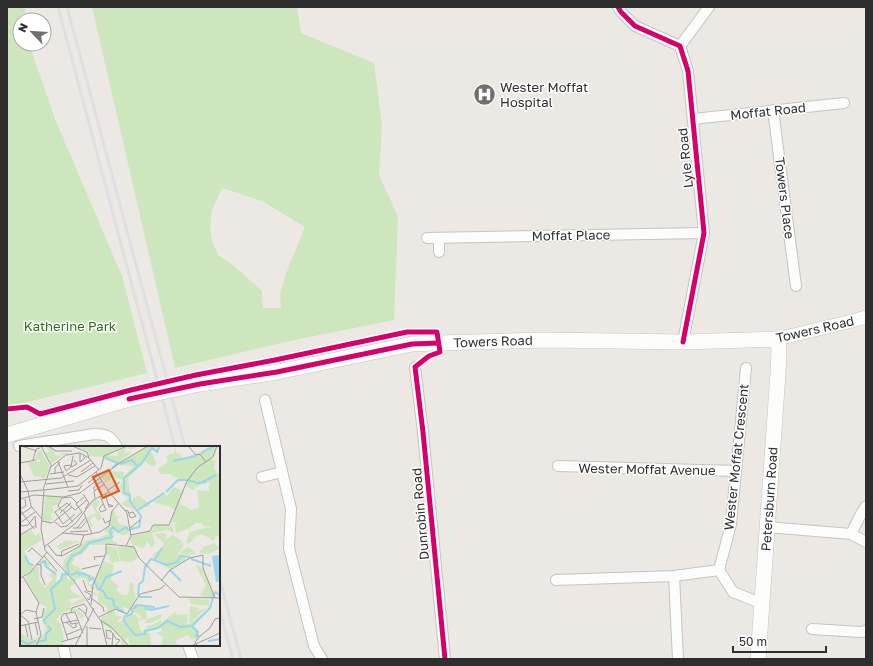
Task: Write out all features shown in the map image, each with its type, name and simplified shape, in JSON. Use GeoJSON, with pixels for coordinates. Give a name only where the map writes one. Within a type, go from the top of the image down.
{"type":"FeatureCollection","features":[{"type":"Feature","properties":{"kind":"main road","name":"Towers Road"},"geometry":{"type":"LineString","coordinates":[[14,438],[130,399],[200,384],[277,372],[412,344],[545,340],[683,342],[777,339]]}},
{"type":"Feature","properties":{"kind":"main road","name":"Petersburn Road"},"geometry":{"type":"LineString","coordinates":[[758,659],[778,373],[779,349],[777,339]]}},
{"type":"Feature","properties":{"kind":"street"},"geometry":{"type":"LineString","coordinates":[[618,7],[635,26],[680,46],[709,7]]}},
{"type":"Feature","properties":{"kind":"street","name":"Lyle Road"},"geometry":{"type":"LineString","coordinates":[[680,46],[688,71],[704,233],[683,342]]}},
{"type":"Feature","properties":{"kind":"street","name":"Moffat Road"},"geometry":{"type":"LineString","coordinates":[[692,119],[844,103]]}},
{"type":"Feature","properties":{"kind":"street","name":"Towers Place"},"geometry":{"type":"LineString","coordinates":[[773,110],[796,286]]}},
{"type":"Feature","properties":{"kind":"street","name":"Moffat Place"},"geometry":{"type":"LineString","coordinates":[[427,238],[704,233]]}},
{"type":"Feature","properties":{"kind":"street"},"geometry":{"type":"LineString","coordinates":[[439,238],[439,252]]}},
{"type":"Feature","properties":{"kind":"street","name":"Towers Road"},"geometry":{"type":"LineString","coordinates":[[777,339],[866,317]]}},
{"type":"Feature","properties":{"kind":"street","name":"Dunrobin Road"},"geometry":{"type":"LineString","coordinates":[[415,367],[423,432],[445,659]]}},
{"type":"Feature","properties":{"kind":"street","name":"Wester Moffat Crescent"},"geometry":{"type":"LineString","coordinates":[[719,570],[731,524],[746,368]]}},
{"type":"Feature","properties":{"kind":"street"},"geometry":{"type":"LineString","coordinates":[[265,400],[291,509],[289,548],[314,646],[322,659]]}},
{"type":"Feature","properties":{"kind":"street"},"geometry":{"type":"LineString","coordinates":[[20,454],[14,438],[103,434],[112,439],[116,446]]}},
{"type":"Feature","properties":{"kind":"street","name":"Wester Moffat Avenue"},"geometry":{"type":"LineString","coordinates":[[558,466],[736,471]]}},
{"type":"Feature","properties":{"kind":"street"},"geometry":{"type":"LineString","coordinates":[[262,477],[282,472]]}},
{"type":"Feature","properties":{"kind":"street"},"geometry":{"type":"LineString","coordinates":[[851,534],[866,506]]}},
{"type":"Feature","properties":{"kind":"street"},"geometry":{"type":"LineString","coordinates":[[767,527],[851,534],[866,542]]}},
{"type":"Feature","properties":{"kind":"street"},"geometry":{"type":"LineString","coordinates":[[556,580],[674,576],[719,570],[733,592],[763,604]]}},
{"type":"Feature","properties":{"kind":"street"},"geometry":{"type":"LineString","coordinates":[[674,576],[678,659]]}},
{"type":"Feature","properties":{"kind":"street"},"geometry":{"type":"LineString","coordinates":[[812,629],[866,631]]}},
{"type":"Feature","properties":{"kind":"street"},"geometry":{"type":"LineString","coordinates":[[63,646],[66,659]]}},
{"type":"Feature","properties":{"kind":"street"},"geometry":{"type":"LineString","coordinates":[[188,646],[193,659]]}},
{"type":"Feature","properties":{"kind":"green space","name":"Katherine Park"},"geometry":{"type":"Polygon","coordinates":[[[7,7],[25,7],[25,12],[12,12],[12,52],[32,52],[55,119],[122,276],[147,373],[7,407],[7,7]]]}},
{"type":"Feature","properties":{"kind":"green space"},"geometry":{"type":"Polygon","coordinates":[[[92,7],[297,7],[301,33],[374,63],[382,125],[379,175],[398,217],[394,320],[299,339],[175,368],[92,7]],[[222,188],[212,210],[210,225],[212,241],[218,255],[233,265],[262,291],[263,308],[281,308],[280,295],[286,273],[305,227],[262,201],[222,188]]]}},
{"type":"Feature","properties":{"kind":"railway"},"geometry":{"type":"LineString","coordinates":[[58,7],[175,446]]}},
{"type":"Feature","properties":{"kind":"railway"},"geometry":{"type":"LineString","coordinates":[[67,7],[185,446]]}},
{"type":"Feature","properties":{"kind":"railway"},"geometry":{"type":"LineString","coordinates":[[220,581],[241,659]]}},
{"type":"Feature","properties":{"kind":"railway"},"geometry":{"type":"LineString","coordinates":[[220,613],[233,659]]}},
{"type":"Feature","properties":{"kind":"cycle path"},"geometry":{"type":"LineString","coordinates":[[618,7],[635,26],[680,46],[688,71],[704,233],[683,342]]}},
{"type":"Feature","properties":{"kind":"cycle path"},"geometry":{"type":"LineString","coordinates":[[7,409],[27,407],[40,414],[131,390],[196,375],[407,332],[437,332],[440,352],[429,356],[415,367],[423,432],[445,659]]}},
{"type":"Feature","properties":{"kind":"cycle path"},"geometry":{"type":"LineString","coordinates":[[129,399],[200,384],[277,372],[412,344],[438,343]]}},
{"type":"Feature","properties":{"kind":"place","name":"Wester Moffat Hospital"},"geometry":{"type":"Point","coordinates":[485,94]}}]}
